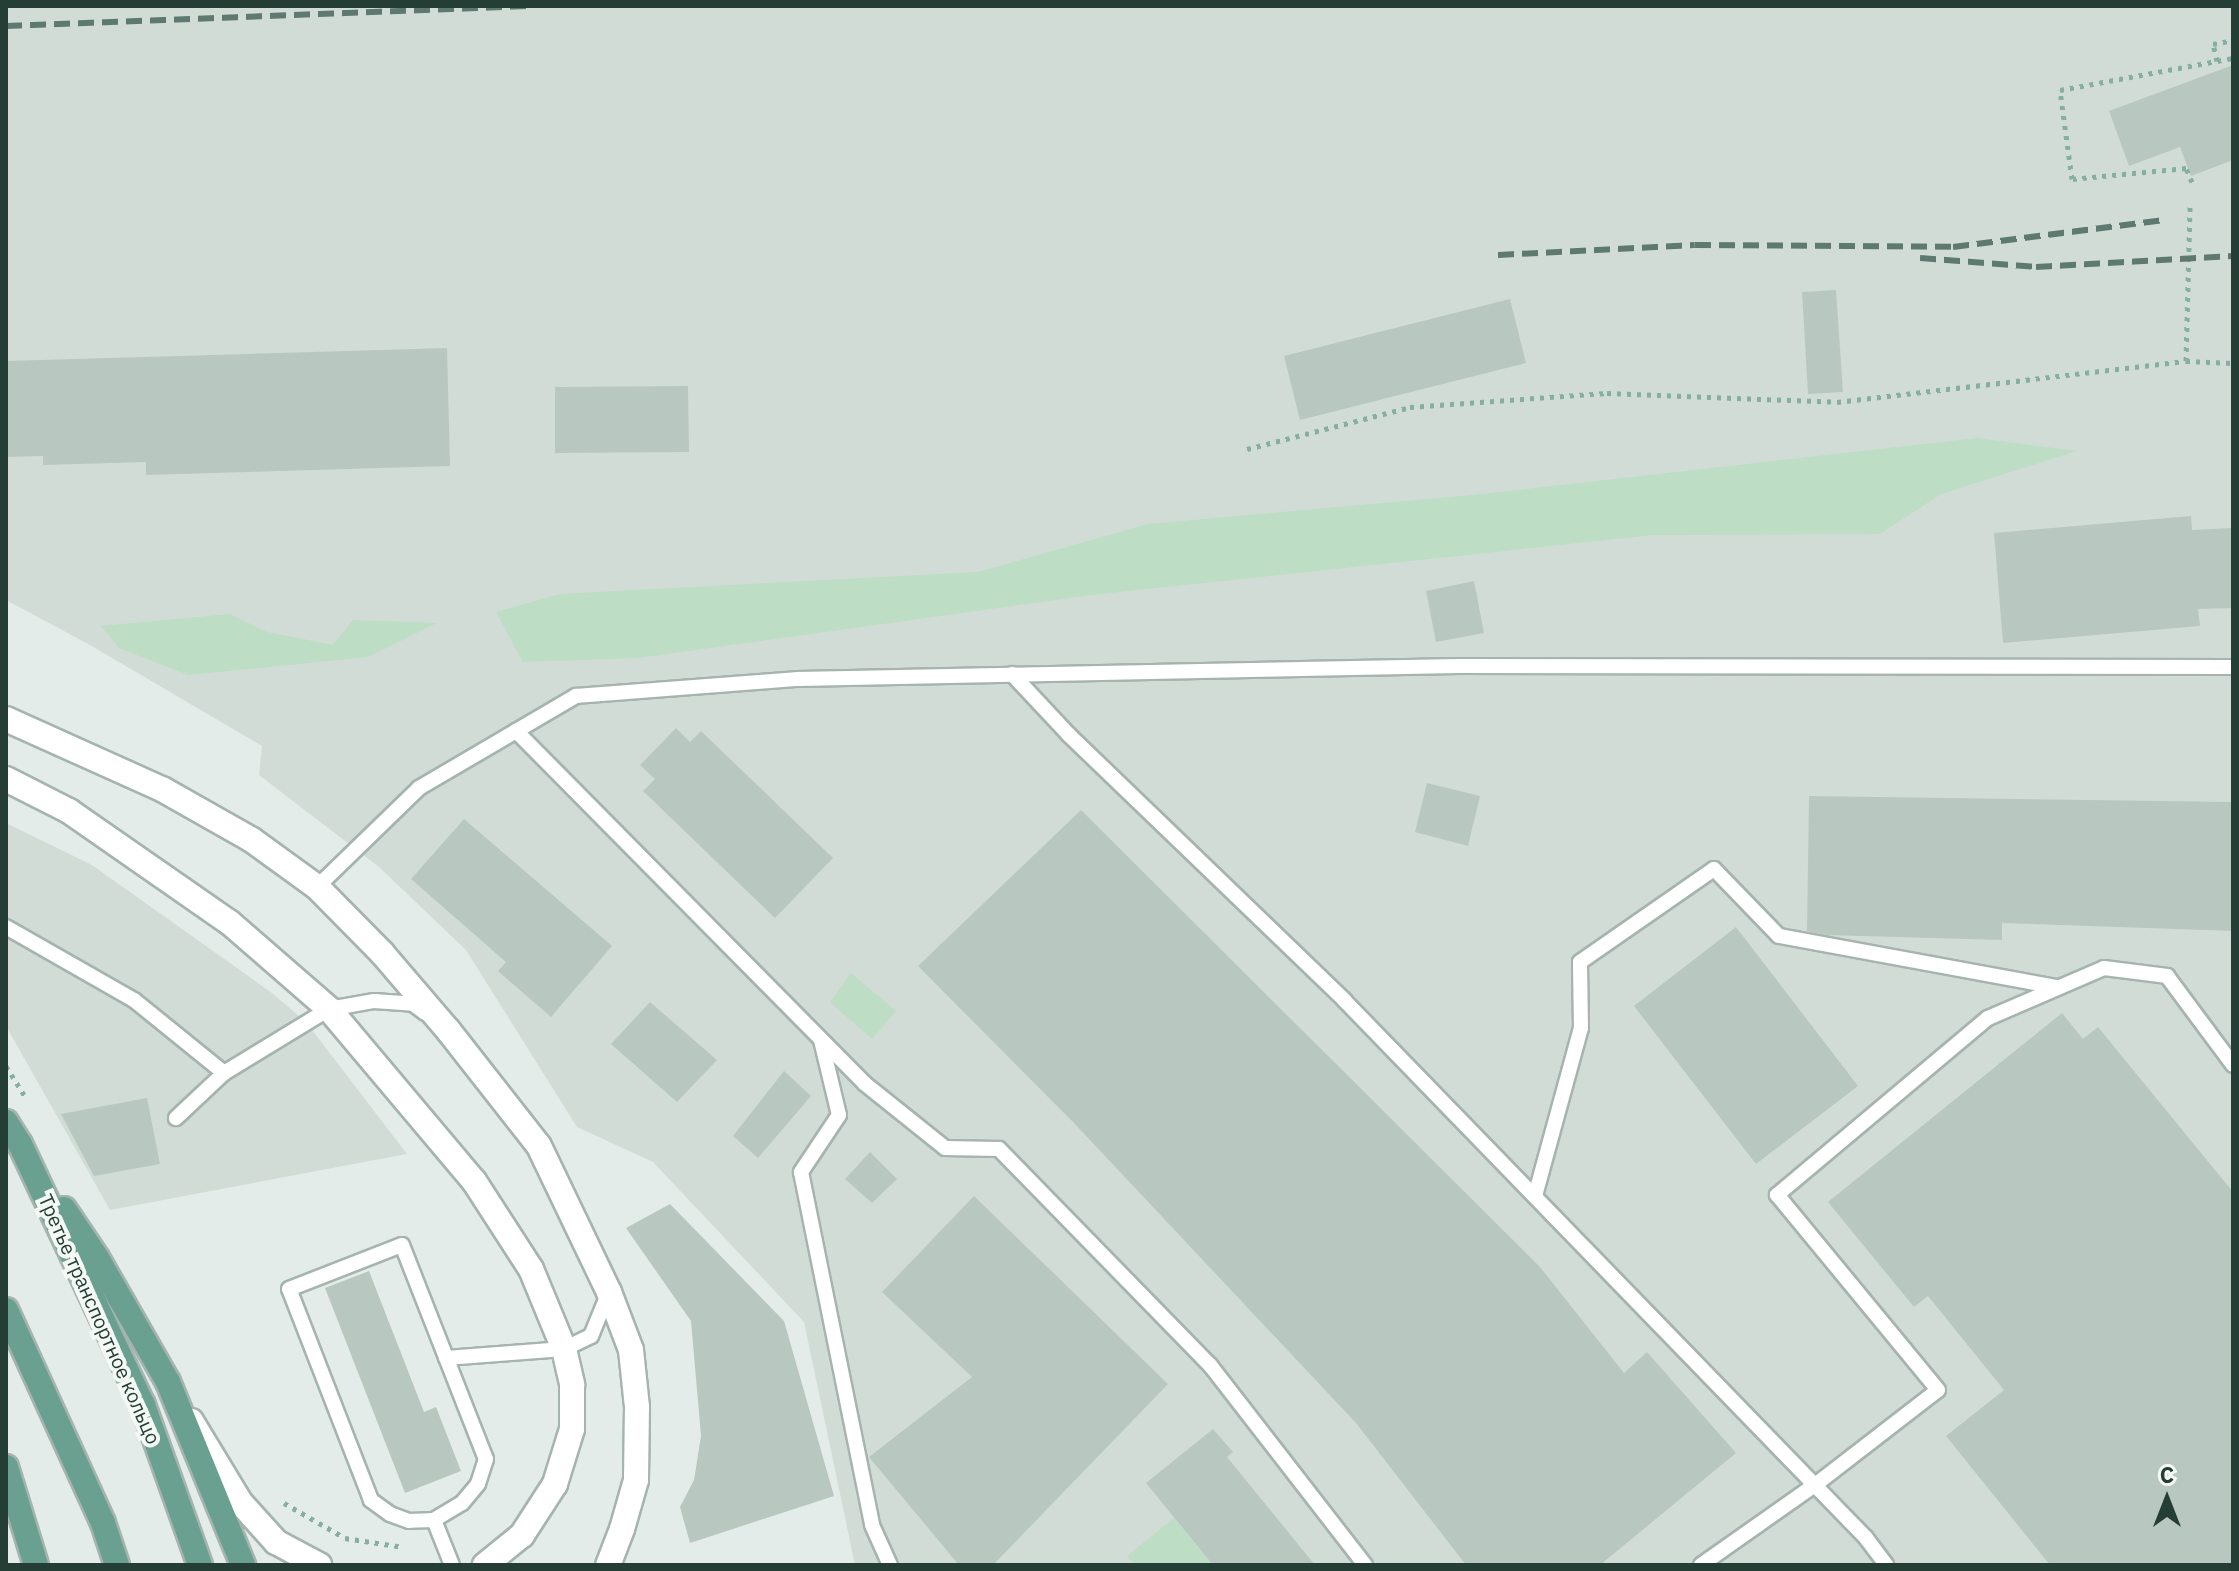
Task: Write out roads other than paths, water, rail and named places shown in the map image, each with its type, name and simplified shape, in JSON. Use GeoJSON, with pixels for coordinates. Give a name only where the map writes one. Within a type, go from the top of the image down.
{"type":"FeatureCollection","features":[{"type":"Feature","properties":{"kind":"main road"},"geometry":{"type":"LineString","coordinates":[[6,719],[162,789],[252,840],[317,887],[382,953],[448,1030],[539,1146],[609,1292],[631,1350],[637,1407],[636,1480],[608,1565]]}},
{"type":"Feature","properties":{"kind":"main road"},"geometry":{"type":"LineString","coordinates":[[6,779],[69,811],[229,922],[329,1009],[474,1181],[531,1269],[564,1349],[572,1385],[572,1429],[555,1484],[522,1535],[485,1565]]}},
{"type":"Feature","properties":{"kind":"main road","name":"Третье транспортное кольцо"},"geometry":{"type":"LineString","coordinates":[[6,1122],[20,1144],[143,1405],[200,1565]]}},
{"type":"Feature","properties":{"kind":"main road"},"geometry":{"type":"LineString","coordinates":[[20,1144],[97,1258],[240,1502],[276,1542],[319,1565]]}},
{"type":"Feature","properties":{"kind":"main road"},"geometry":{"type":"LineString","coordinates":[[6,1310],[103,1523],[117,1565]]}},
{"type":"Feature","properties":{"kind":"main road"},"geometry":{"type":"LineString","coordinates":[[168,1382],[243,1565]]}},
{"type":"Feature","properties":{"kind":"main road"},"geometry":{"type":"LineString","coordinates":[[6,1467],[36,1565]]}},
{"type":"Feature","properties":{"kind":"lane"},"geometry":{"type":"LineString","coordinates":[[317,887],[419,788],[576,696],[798,679],[1459,666],[2233,667]]}},
{"type":"Feature","properties":{"kind":"lane"},"geometry":{"type":"LineString","coordinates":[[1012,674],[1069,735],[1344,1000],[1866,1538],[1886,1565]]}},
{"type":"Feature","properties":{"kind":"lane"},"geometry":{"type":"LineString","coordinates":[[516,731],[864,1083],[945,1148],[999,1149],[1210,1365],[1365,1565]]}},
{"type":"Feature","properties":{"kind":"lane"},"geometry":{"type":"LineString","coordinates":[[1535,1196],[1581,1028],[1580,962],[1714,869],[1779,936],[2059,987]]}},
{"type":"Feature","properties":{"kind":"lane"},"geometry":{"type":"LineString","coordinates":[[6,927],[134,1000],[224,1073]]}},
{"type":"Feature","properties":{"kind":"lane"},"geometry":{"type":"LineString","coordinates":[[1701,1565],[1815,1485],[1938,1390],[1777,1195],[1988,1018],[2104,968],[2167,976],[2233,1065]]}},
{"type":"Feature","properties":{"kind":"lane"},"geometry":{"type":"LineString","coordinates":[[176,1118],[224,1073],[329,1009],[374,1001],[413,1004],[448,1030]]}},
{"type":"Feature","properties":{"kind":"lane"},"geometry":{"type":"LineString","coordinates":[[821,1040],[839,1115],[801,1172],[872,1525],[890,1565]]}},
{"type":"Feature","properties":{"kind":"lane"},"geometry":{"type":"LineString","coordinates":[[402,1245],[446,1358],[486,1459],[478,1484],[462,1503],[434,1520],[409,1521],[371,1500],[289,1289],[402,1245]]}},
{"type":"Feature","properties":{"kind":"lane"},"geometry":{"type":"LineString","coordinates":[[446,1358],[564,1349],[591,1336],[609,1292]]}},
{"type":"Feature","properties":{"kind":"lane"},"geometry":{"type":"LineString","coordinates":[[434,1520],[452,1565]]}},
{"type":"Feature","properties":{"kind":"railway"},"geometry":{"type":"LineString","coordinates":[[6,26],[528,6]]}},
{"type":"Feature","properties":{"kind":"railway"},"geometry":{"type":"LineString","coordinates":[[1498,255],[1695,245],[1953,247],[2164,220]]}},
{"type":"Feature","properties":{"kind":"railway"},"geometry":{"type":"LineString","coordinates":[[1920,258],[2036,267],[2233,256]]}}]}
